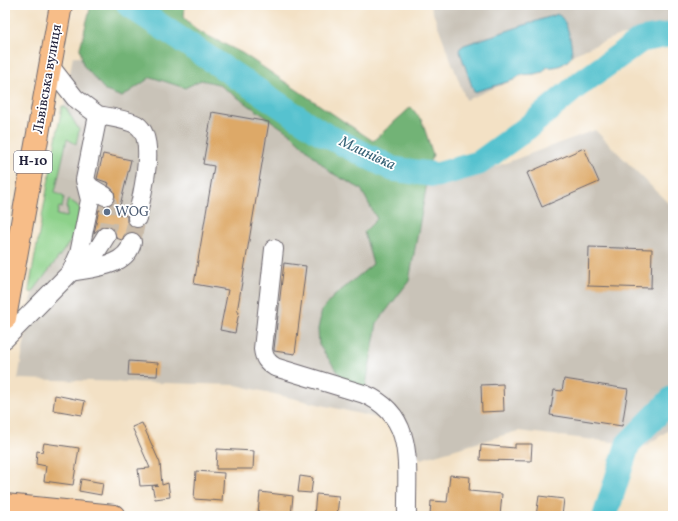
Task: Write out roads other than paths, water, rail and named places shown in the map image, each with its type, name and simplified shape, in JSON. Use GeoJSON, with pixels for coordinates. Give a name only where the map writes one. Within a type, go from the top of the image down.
{"type":"FeatureCollection","features":[{"type":"Feature","properties":{"kind":"main road","name":"Львівська вулиця"},"geometry":{"type":"LineString","coordinates":[[5,318],[61,5]]}},
{"type":"Feature","properties":{"kind":"main road"},"geometry":{"type":"LineString","coordinates":[[5,505],[114,516]]}},
{"type":"Feature","properties":{"kind":"lane"},"geometry":{"type":"LineString","coordinates":[[50,66],[75,98],[98,114],[137,125],[145,134],[148,156],[137,218]]}},
{"type":"Feature","properties":{"kind":"lane"},"geometry":{"type":"LineString","coordinates":[[70,272],[79,254],[90,200],[85,180],[98,114]]}},
{"type":"Feature","properties":{"kind":"lane"},"geometry":{"type":"LineString","coordinates":[[85,180],[90,187],[105,196]]}},
{"type":"Feature","properties":{"kind":"lane"},"geometry":{"type":"LineString","coordinates":[[5,339],[70,272],[93,257],[106,236]]}},
{"type":"Feature","properties":{"kind":"lane"},"geometry":{"type":"LineString","coordinates":[[70,272],[113,262],[124,257],[131,247],[132,242]]}},
{"type":"Feature","properties":{"kind":"lane"},"geometry":{"type":"LineString","coordinates":[[274,249],[263,349],[264,356],[269,363],[275,367],[364,394],[374,398],[390,410],[398,421],[404,435],[406,450],[407,516]]}},
{"type":"Feature","properties":{"kind":"water"},"geometry":{"type":"Polygon","coordinates":[[[558,14],[567,27],[570,39],[572,56],[567,61],[558,66],[547,67],[543,72],[520,75],[514,80],[474,92],[459,49],[464,45],[558,14]]]}},
{"type":"Feature","properties":{"kind":"waterway","name":"Млинівка"},"geometry":{"type":"LineString","coordinates":[[129,5],[320,132],[393,169],[437,175],[479,163],[527,128],[577,86],[641,40],[673,34]]}},
{"type":"Feature","properties":{"kind":"waterway","name":"Млинівка"},"geometry":{"type":"LineString","coordinates":[[605,516],[628,444],[673,398]]}},
{"type":"Feature","properties":{"kind":"tunnel"},"geometry":{"type":"LineString","coordinates":[[105,196],[109,206],[109,221],[106,236]]}},
{"type":"Feature","properties":{"kind":"tunnel"},"geometry":{"type":"LineString","coordinates":[[132,242],[137,218]]}},
{"type":"Feature","properties":{"kind":"place","name":"WOG"},"geometry":{"type":"Point","coordinates":[107,212]}}]}
